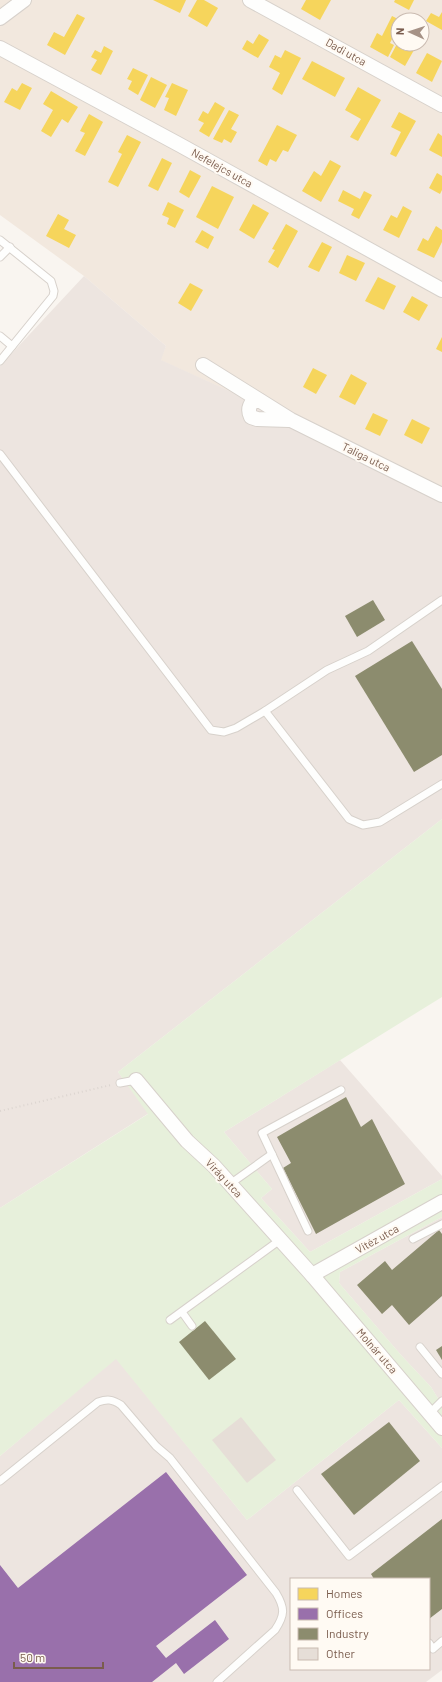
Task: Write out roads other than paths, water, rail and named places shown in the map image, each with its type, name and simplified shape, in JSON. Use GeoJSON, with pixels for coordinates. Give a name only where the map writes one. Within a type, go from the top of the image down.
{"type":"FeatureCollection","features":[{"type":"Feature","properties":{"kind":"street"},"geometry":{"type":"LineString","coordinates":[[0,18],[24,0]]}},
{"type":"Feature","properties":{"kind":"street","name":"Dadi utca"},"geometry":{"type":"LineString","coordinates":[[250,0],[442,105]]}},
{"type":"Feature","properties":{"kind":"street","name":"Nefelejcs utca"},"geometry":{"type":"LineString","coordinates":[[0,48],[180,145],[442,290]]}},
{"type":"Feature","properties":{"kind":"street","name":"Taliga utca"},"geometry":{"type":"LineString","coordinates":[[203,365],[291,420],[442,494]]}},
{"type":"Feature","properties":{"kind":"street","name":"Taliga utca"},"geometry":{"type":"LineString","coordinates":[[260,401],[252,402],[249,406],[248,412],[250,417],[257,419],[291,420]]}},
{"type":"Feature","properties":{"kind":"street","name":"Virág utca"},"geometry":{"type":"LineString","coordinates":[[136,1080],[187,1141],[214,1166],[312,1275]]}},
{"type":"Feature","properties":{"kind":"street","name":"Vitéz utca"},"geometry":{"type":"LineString","coordinates":[[312,1275],[442,1202]]}},
{"type":"Feature","properties":{"kind":"street","name":"Molnár utca"},"geometry":{"type":"LineString","coordinates":[[312,1275],[442,1428]]}},
{"type":"Feature","properties":{"kind":"lane"},"geometry":{"type":"LineString","coordinates":[[0,240],[51,281],[54,290],[53,296],[0,361]]}},
{"type":"Feature","properties":{"kind":"lane"},"geometry":{"type":"LineString","coordinates":[[0,257],[10,247]]}},
{"type":"Feature","properties":{"kind":"lane"},"geometry":{"type":"LineString","coordinates":[[0,336],[12,346]]}},
{"type":"Feature","properties":{"kind":"lane"},"geometry":{"type":"LineString","coordinates":[[0,454],[211,730],[224,732],[236,728],[265,711],[327,670],[368,651],[442,600]]}},
{"type":"Feature","properties":{"kind":"lane"},"geometry":{"type":"LineString","coordinates":[[265,711],[349,819],[363,825],[380,822],[442,784]]}},
{"type":"Feature","properties":{"kind":"lane"},"geometry":{"type":"LineString","coordinates":[[120,1083],[136,1080]]}},
{"type":"Feature","properties":{"kind":"lane"},"geometry":{"type":"LineString","coordinates":[[308,1230],[262,1133],[341,1090]]}},
{"type":"Feature","properties":{"kind":"lane"},"geometry":{"type":"LineString","coordinates":[[230,1184],[272,1154]]}},
{"type":"Feature","properties":{"kind":"lane"},"geometry":{"type":"LineString","coordinates":[[413,1239],[442,1224]]}},
{"type":"Feature","properties":{"kind":"lane"},"geometry":{"type":"LineString","coordinates":[[170,1320],[280,1240]]}},
{"type":"Feature","properties":{"kind":"lane"},"geometry":{"type":"LineString","coordinates":[[182,1312],[192,1326]]}},
{"type":"Feature","properties":{"kind":"lane"},"geometry":{"type":"LineString","coordinates":[[420,1347],[442,1374]]}},
{"type":"Feature","properties":{"kind":"lane"},"geometry":{"type":"LineString","coordinates":[[0,1481],[98,1402],[106,1399],[114,1400],[121,1405],[156,1446],[170,1458],[282,1602],[283,1611],[281,1620],[275,1630],[217,1682]]}},
{"type":"Feature","properties":{"kind":"lane"},"geometry":{"type":"LineString","coordinates":[[430,1413],[442,1401]]}},
{"type":"Feature","properties":{"kind":"lane"},"geometry":{"type":"LineString","coordinates":[[297,1490],[350,1556],[442,1486]]}},
{"type":"Feature","properties":{"kind":"lane"},"geometry":{"type":"LineString","coordinates":[[430,1644],[433,1648],[442,1641]]}}]}
